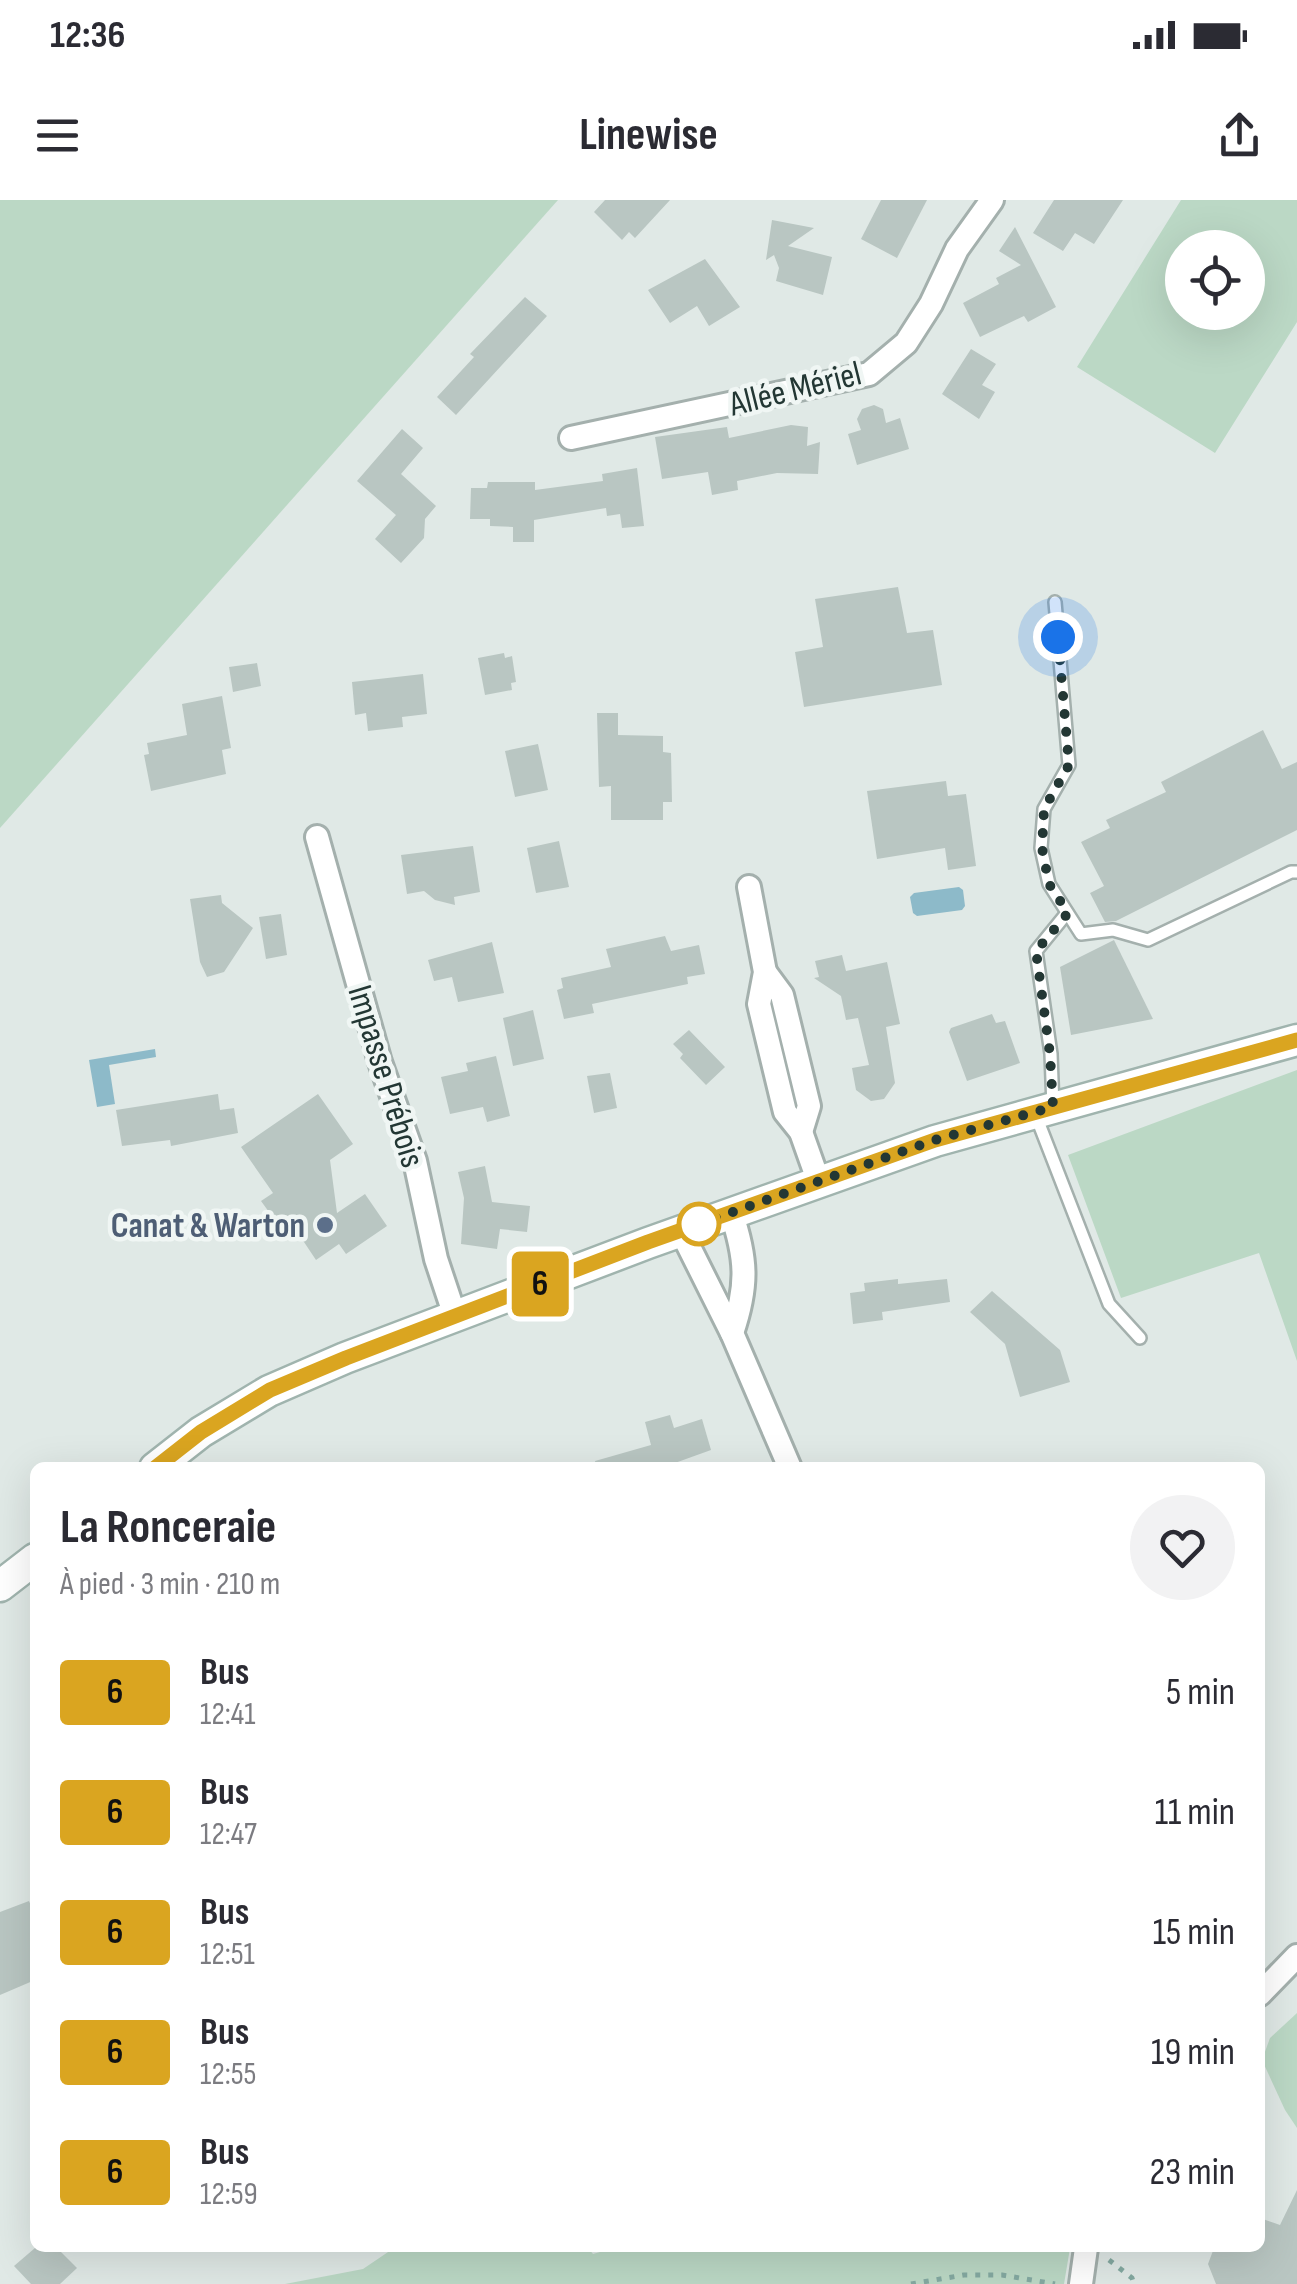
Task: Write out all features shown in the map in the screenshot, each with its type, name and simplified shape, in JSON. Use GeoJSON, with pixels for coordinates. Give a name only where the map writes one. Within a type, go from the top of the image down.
{"type":"FeatureCollection","features":[{"type":"Feature","properties":{"kind":"main road"},"geometry":{"type":"LineString","coordinates":[[163,1462],[201,1432],[270,1390],[731,1212],[935,1140],[1297,1040]]}},
{"type":"Feature","properties":{"kind":"main road"},"geometry":{"type":"LineString","coordinates":[[0,1586],[30,1563]]}},
{"type":"Feature","properties":{"kind":"street","name":"Allée Mériel"},"geometry":{"type":"LineString","coordinates":[[571,438],[869,374],[906,343],[931,304],[957,249],[992,200]]}},
{"type":"Feature","properties":{"kind":"street","name":"Impasse Prébois"},"geometry":{"type":"LineString","coordinates":[[317,837],[380,1062],[416,1161],[436,1259],[454,1316]]}},
{"type":"Feature","properties":{"kind":"street"},"geometry":{"type":"LineString","coordinates":[[749,887],[766,972],[782,995],[809,1106],[801,1132],[818,1180]]}},
{"type":"Feature","properties":{"kind":"street"},"geometry":{"type":"LineString","coordinates":[[731,1212],[744,1250],[744,1297],[732,1334]]}},
{"type":"Feature","properties":{"kind":"street"},"geometry":{"type":"LineString","coordinates":[[681,1231],[732,1334],[787,1462]]}},
{"type":"Feature","properties":{"kind":"street"},"geometry":{"type":"LineString","coordinates":[[1265,1989],[1297,1956]]}},
{"type":"Feature","properties":{"kind":"street"},"geometry":{"type":"LineString","coordinates":[[1081,2284],[1091,2256]]}},
{"type":"Feature","properties":{"kind":"lane"},"geometry":{"type":"LineString","coordinates":[[1055,602],[1069,765],[1044,809],[1042,848],[1049,884],[1081,934],[1113,930],[1148,940],[1297,872]]}},
{"type":"Feature","properties":{"kind":"lane"},"geometry":{"type":"LineString","coordinates":[[1068,913],[1036,951],[1050,1054],[1044,1109],[1109,1304],[1140,1338]]}},
{"type":"Feature","properties":{"kind":"path"},"geometry":{"type":"LineString","coordinates":[[1091,2256],[1110,2260],[1134,2284]]}},
{"type":"Feature","properties":{"kind":"path"},"geometry":{"type":"LineString","coordinates":[[912,2284],[964,2275],[1002,2275],[1054,2284]]}},
{"type":"Feature","properties":{"kind":"green space"},"geometry":{"type":"Polygon","coordinates":[[[0,200],[558,200],[0,828],[0,200]]]}},
{"type":"Feature","properties":{"kind":"green space"},"geometry":{"type":"Polygon","coordinates":[[[1181,200],[1297,200],[1297,322],[1215,453],[1077,367],[1181,200]]]}},
{"type":"Feature","properties":{"kind":"green space"},"geometry":{"type":"Polygon","coordinates":[[[1297,1070],[1297,1361],[1259,1253],[1121,1298],[1068,1155],[1297,1070]]]}},
{"type":"Feature","properties":{"kind":"green space"},"geometry":{"type":"Polygon","coordinates":[[[1297,2013],[1297,2128],[1265,2067],[1270,2038],[1297,2013]]]}},
{"type":"Feature","properties":{"kind":"green space"},"geometry":{"type":"Polygon","coordinates":[[[388,2252],[1069,2252],[1064,2284],[285,2284],[363,2269],[388,2252]]]}},
{"type":"Feature","properties":{"kind":"water"},"geometry":{"type":"Polygon","coordinates":[[[959,887],[963,890],[962,910],[917,916],[913,913],[910,897],[914,893],[959,887]]]}},
{"type":"Feature","properties":{"kind":"water"},"geometry":{"type":"Polygon","coordinates":[[[155,1049],[156,1057],[109,1065],[115,1104],[97,1107],[89,1060],[155,1049]]]}},
{"type":"Feature","properties":{"kind":"building"},"geometry":{"type":"Polygon","coordinates":[[[605,200],[670,200],[635,238],[629,232],[622,240],[594,212],[605,200]]]}},
{"type":"Feature","properties":{"kind":"building"},"geometry":{"type":"Polygon","coordinates":[[[881,200],[927,200],[897,258],[861,239],[881,200]]]}},
{"type":"Feature","properties":{"kind":"building"},"geometry":{"type":"Polygon","coordinates":[[[1054,200],[1123,200],[1094,244],[1075,233],[1063,251],[1033,233],[1054,200]]]}},
{"type":"Feature","properties":{"kind":"building"},"geometry":{"type":"Polygon","coordinates":[[[772,220],[814,228],[788,246],[832,257],[823,295],[776,281],[779,268],[774,255],[766,260],[772,220]]]}},
{"type":"Feature","properties":{"kind":"building"},"geometry":{"type":"Polygon","coordinates":[[[1015,227],[1056,307],[1028,322],[1024,316],[980,337],[963,303],[999,284],[996,278],[1021,265],[999,251],[1015,227]]]}},
{"type":"Feature","properties":{"kind":"building"},"geometry":{"type":"Polygon","coordinates":[[[705,259],[740,307],[709,326],[697,306],[670,323],[648,290],[705,259]]]}},
{"type":"Feature","properties":{"kind":"building"},"geometry":{"type":"Polygon","coordinates":[[[525,297],[547,316],[456,415],[437,397],[474,357],[470,354],[525,297]]]}},
{"type":"Feature","properties":{"kind":"building"},"geometry":{"type":"Polygon","coordinates":[[[971,349],[996,364],[982,385],[995,392],[979,419],[942,394],[971,349]]]}},
{"type":"Feature","properties":{"kind":"building"},"geometry":{"type":"Polygon","coordinates":[[[874,405],[883,409],[886,423],[900,418],[909,449],[857,465],[848,434],[861,430],[857,419],[862,409],[874,405]]]}},
{"type":"Feature","properties":{"kind":"building"},"geometry":{"type":"Polygon","coordinates":[[[791,425],[808,427],[807,446],[820,442],[818,474],[777,473],[737,481],[738,490],[712,495],[708,472],[662,479],[655,437],[727,427],[729,438],[791,425]]]}},
{"type":"Feature","properties":{"kind":"building"},"geometry":{"type":"Polygon","coordinates":[[[402,429],[423,448],[401,474],[436,506],[425,519],[424,538],[401,563],[375,539],[396,515],[357,481],[402,429]]]}},
{"type":"Feature","properties":{"kind":"building"},"geometry":{"type":"Polygon","coordinates":[[[637,468],[644,526],[622,528],[620,514],[607,516],[606,508],[534,520],[534,542],[513,542],[513,527],[490,526],[490,519],[470,519],[471,488],[487,488],[488,482],[535,482],[535,490],[603,481],[602,474],[637,468]]]}},
{"type":"Feature","properties":{"kind":"building"},"geometry":{"type":"Polygon","coordinates":[[[898,587],[907,633],[933,630],[942,685],[804,707],[795,652],[823,647],[815,599],[898,587]]]}},
{"type":"Feature","properties":{"kind":"building"},"geometry":{"type":"Polygon","coordinates":[[[504,653],[505,658],[512,656],[516,682],[511,683],[512,690],[485,695],[478,658],[504,653]]]}},
{"type":"Feature","properties":{"kind":"building"},"geometry":{"type":"Polygon","coordinates":[[[257,663],[261,686],[233,692],[229,667],[257,663]]]}},
{"type":"Feature","properties":{"kind":"building"},"geometry":{"type":"Polygon","coordinates":[[[423,674],[427,714],[402,717],[403,727],[368,731],[366,713],[355,715],[352,682],[423,674]]]}},
{"type":"Feature","properties":{"kind":"building"},"geometry":{"type":"Polygon","coordinates":[[[222,696],[231,748],[222,750],[226,774],[151,791],[144,755],[149,754],[147,743],[187,735],[182,704],[222,696]]]}},
{"type":"Feature","properties":{"kind":"building"},"geometry":{"type":"Polygon","coordinates":[[[597,713],[618,713],[618,735],[663,736],[663,752],[671,753],[672,802],[663,802],[663,820],[611,820],[611,786],[599,787],[597,713]]]}},
{"type":"Feature","properties":{"kind":"building"},"geometry":{"type":"Polygon","coordinates":[[[1263,730],[1282,769],[1297,762],[1297,830],[1116,921],[1105,922],[1090,893],[1104,886],[1081,842],[1110,828],[1106,820],[1166,792],[1161,782],[1263,730]]]}},
{"type":"Feature","properties":{"kind":"building"},"geometry":{"type":"Polygon","coordinates":[[[538,744],[548,790],[515,797],[505,751],[538,744]]]}},
{"type":"Feature","properties":{"kind":"building"},"geometry":{"type":"Polygon","coordinates":[[[946,781],[948,796],[966,794],[976,866],[948,870],[945,848],[877,859],[867,791],[946,781]]]}},
{"type":"Feature","properties":{"kind":"building"},"geometry":{"type":"Polygon","coordinates":[[[559,841],[569,887],[536,893],[527,848],[559,841]]]}},
{"type":"Feature","properties":{"kind":"building"},"geometry":{"type":"Polygon","coordinates":[[[473,846],[480,892],[454,897],[455,905],[435,900],[424,891],[407,894],[401,855],[473,846]]]}},
{"type":"Feature","properties":{"kind":"building"},"geometry":{"type":"Polygon","coordinates":[[[221,895],[222,903],[253,928],[224,972],[207,977],[200,962],[190,899],[221,895]]]}},
{"type":"Feature","properties":{"kind":"building"},"geometry":{"type":"Polygon","coordinates":[[[281,914],[287,955],[266,959],[259,917],[281,914]]]}},
{"type":"Feature","properties":{"kind":"building"},"geometry":{"type":"Polygon","coordinates":[[[665,936],[671,951],[699,945],[705,974],[687,977],[688,984],[592,1004],[594,1013],[564,1019],[557,990],[563,988],[561,978],[611,967],[606,949],[665,936]]]}},
{"type":"Feature","properties":{"kind":"building"},"geometry":{"type":"Polygon","coordinates":[[[1114,940],[1153,1019],[1071,1035],[1060,967],[1114,940]]]}},
{"type":"Feature","properties":{"kind":"building"},"geometry":{"type":"Polygon","coordinates":[[[492,942],[504,993],[458,1002],[452,977],[434,981],[428,960],[492,942]]]}},
{"type":"Feature","properties":{"kind":"building"},"geometry":{"type":"Polygon","coordinates":[[[842,955],[846,971],[887,962],[900,1024],[886,1027],[895,1083],[884,1099],[871,1101],[856,1090],[852,1068],[869,1065],[858,1018],[846,1020],[841,996],[814,978],[819,977],[815,961],[842,955]]]}},
{"type":"Feature","properties":{"kind":"building"},"geometry":{"type":"Polygon","coordinates":[[[533,1010],[544,1059],[513,1066],[503,1018],[533,1010]]]}},
{"type":"Feature","properties":{"kind":"building"},"geometry":{"type":"Polygon","coordinates":[[[992,1014],[996,1023],[1005,1021],[1020,1063],[967,1081],[949,1032],[992,1014]]]}},
{"type":"Feature","properties":{"kind":"building"},"geometry":{"type":"Polygon","coordinates":[[[689,1030],[725,1067],[706,1085],[680,1058],[683,1054],[673,1044],[689,1030]]]}},
{"type":"Feature","properties":{"kind":"building"},"geometry":{"type":"Polygon","coordinates":[[[496,1056],[510,1116],[487,1122],[483,1107],[450,1114],[441,1077],[468,1071],[466,1063],[496,1056]]]}},
{"type":"Feature","properties":{"kind":"building"},"geometry":{"type":"Polygon","coordinates":[[[610,1073],[617,1108],[594,1113],[587,1076],[610,1073]]]}},
{"type":"Feature","properties":{"kind":"building"},"geometry":{"type":"Polygon","coordinates":[[[218,1094],[220,1110],[234,1108],[238,1133],[171,1146],[170,1140],[122,1146],[116,1110],[218,1094]]]}},
{"type":"Feature","properties":{"kind":"building"},"geometry":{"type":"Polygon","coordinates":[[[318,1094],[353,1144],[330,1160],[337,1213],[365,1194],[387,1226],[346,1254],[339,1244],[316,1260],[296,1230],[287,1237],[261,1201],[273,1193],[241,1147],[318,1094]]]}},
{"type":"Feature","properties":{"kind":"building"},"geometry":{"type":"Polygon","coordinates":[[[485,1166],[492,1202],[530,1206],[527,1232],[500,1229],[497,1249],[461,1244],[464,1198],[458,1172],[485,1166]]]}},
{"type":"Feature","properties":{"kind":"building"},"geometry":{"type":"Polygon","coordinates":[[[898,1279],[898,1284],[947,1279],[950,1302],[882,1312],[883,1320],[853,1324],[850,1293],[865,1291],[864,1283],[898,1279]]]}},
{"type":"Feature","properties":{"kind":"building"},"geometry":{"type":"Polygon","coordinates":[[[992,1291],[1060,1350],[1070,1382],[1020,1397],[1005,1344],[970,1312],[992,1291]]]}},
{"type":"Feature","properties":{"kind":"building"},"geometry":{"type":"Polygon","coordinates":[[[670,1415],[674,1428],[702,1419],[711,1450],[678,1462],[595,1462],[651,1445],[645,1422],[670,1415]]]}},
{"type":"Feature","properties":{"kind":"building"},"geometry":{"type":"Polygon","coordinates":[[[30,1903],[30,1982],[0,1995],[0,1912],[30,1903]]]}},
{"type":"Feature","properties":{"kind":"building"},"geometry":{"type":"Polygon","coordinates":[[[1297,2190],[1297,2284],[1216,2284],[1208,2264],[1212,2252],[1265,2252],[1265,2220],[1280,2225],[1297,2190]]]}},
{"type":"Feature","properties":{"kind":"building"},"geometry":{"type":"Polygon","coordinates":[[[30,2252],[61,2252],[77,2268],[60,2284],[31,2284],[14,2266],[30,2252]]]}},
{"type":"Feature","properties":{"kind":"bus line","name":"6"},"geometry":{"type":"LineString","coordinates":[[163,1462],[201,1432],[270,1390],[648,1242],[935,1140],[1297,1040]]}},
{"type":"Feature","properties":{"kind":"place","name":"Canat & Warton"},"geometry":{"type":"Point","coordinates":[325,1225]}},
{"type":"Feature","properties":{"kind":"route"},"geometry":{"type":"LineString","coordinates":[[699,1224],[935,1140],[1053,1107],[1036,951],[1068,913],[1049,884],[1042,848],[1044,809],[1069,765],[1058,637]]}}]}
